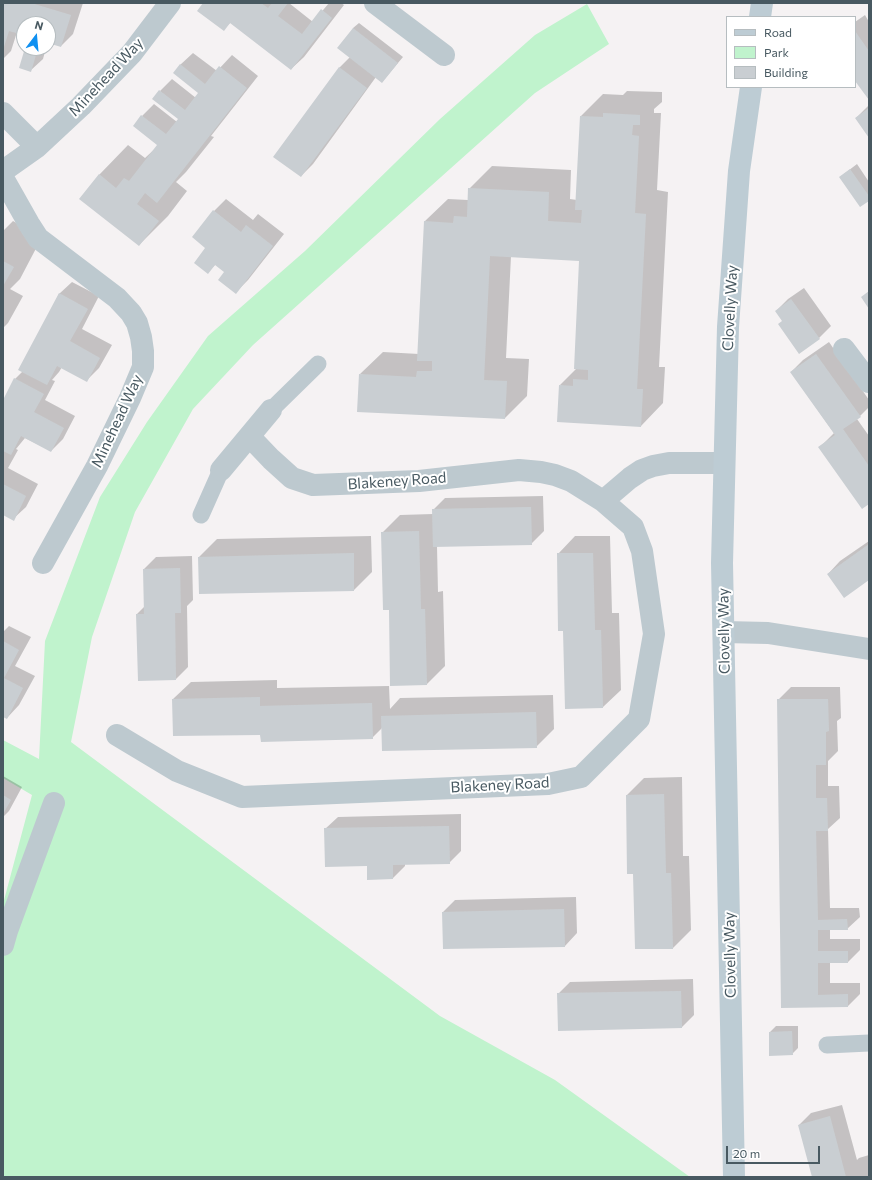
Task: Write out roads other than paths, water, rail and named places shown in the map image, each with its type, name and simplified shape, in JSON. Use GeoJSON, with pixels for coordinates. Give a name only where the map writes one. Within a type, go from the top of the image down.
{"type":"FeatureCollection","features":[{"type":"Feature","properties":{"kind":"street","name":"Minehead Way"},"geometry":{"type":"LineString","coordinates":[[3,171],[37,147],[81,106],[132,53],[170,3]]}},
{"type":"Feature","properties":{"kind":"street"},"geometry":{"type":"LineString","coordinates":[[375,3],[444,55]]}},
{"type":"Feature","properties":{"kind":"street"},"geometry":{"type":"LineString","coordinates":[[760,16],[762,3]]}},
{"type":"Feature","properties":{"kind":"street","name":"Clovelly Way"},"geometry":{"type":"LineString","coordinates":[[734,1177],[722,563],[728,326],[739,171],[751,88]]}},
{"type":"Feature","properties":{"kind":"street"},"geometry":{"type":"LineString","coordinates":[[3,113],[37,147]]}},
{"type":"Feature","properties":{"kind":"street","name":"Minehead Way"},"geometry":{"type":"LineString","coordinates":[[3,178],[38,238],[117,298],[131,313],[137,323],[143,351],[142,367],[130,398],[97,466],[43,563]]}},
{"type":"Feature","properties":{"kind":"street"},"geometry":{"type":"LineString","coordinates":[[844,348],[869,382]]}},
{"type":"Feature","properties":{"kind":"street"},"geometry":{"type":"LineString","coordinates":[[221,470],[270,410]]}},
{"type":"Feature","properties":{"kind":"street","name":"Blakeney Road"},"geometry":{"type":"LineString","coordinates":[[117,735],[177,771],[242,797],[548,784],[581,777],[639,719],[654,634],[642,551],[633,527],[603,501],[571,481],[555,475],[519,470],[419,481],[313,485],[292,478],[271,459],[250,436]]}},
{"type":"Feature","properties":{"kind":"street"},"geometry":{"type":"LineString","coordinates":[[603,501],[630,478],[642,470],[653,466],[669,463],[724,463]]}},
{"type":"Feature","properties":{"kind":"street"},"geometry":{"type":"LineString","coordinates":[[724,632],[768,633],[869,649]]}},
{"type":"Feature","properties":{"kind":"street"},"geometry":{"type":"LineString","coordinates":[[3,946],[7,931],[54,803]]}},
{"type":"Feature","properties":{"kind":"lane"},"geometry":{"type":"LineString","coordinates":[[270,410],[318,364]]}},
{"type":"Feature","properties":{"kind":"lane"},"geometry":{"type":"LineString","coordinates":[[201,515],[221,470]]}},
{"type":"Feature","properties":{"kind":"lane"},"geometry":{"type":"LineString","coordinates":[[827,1045],[869,1043]]}}]}
